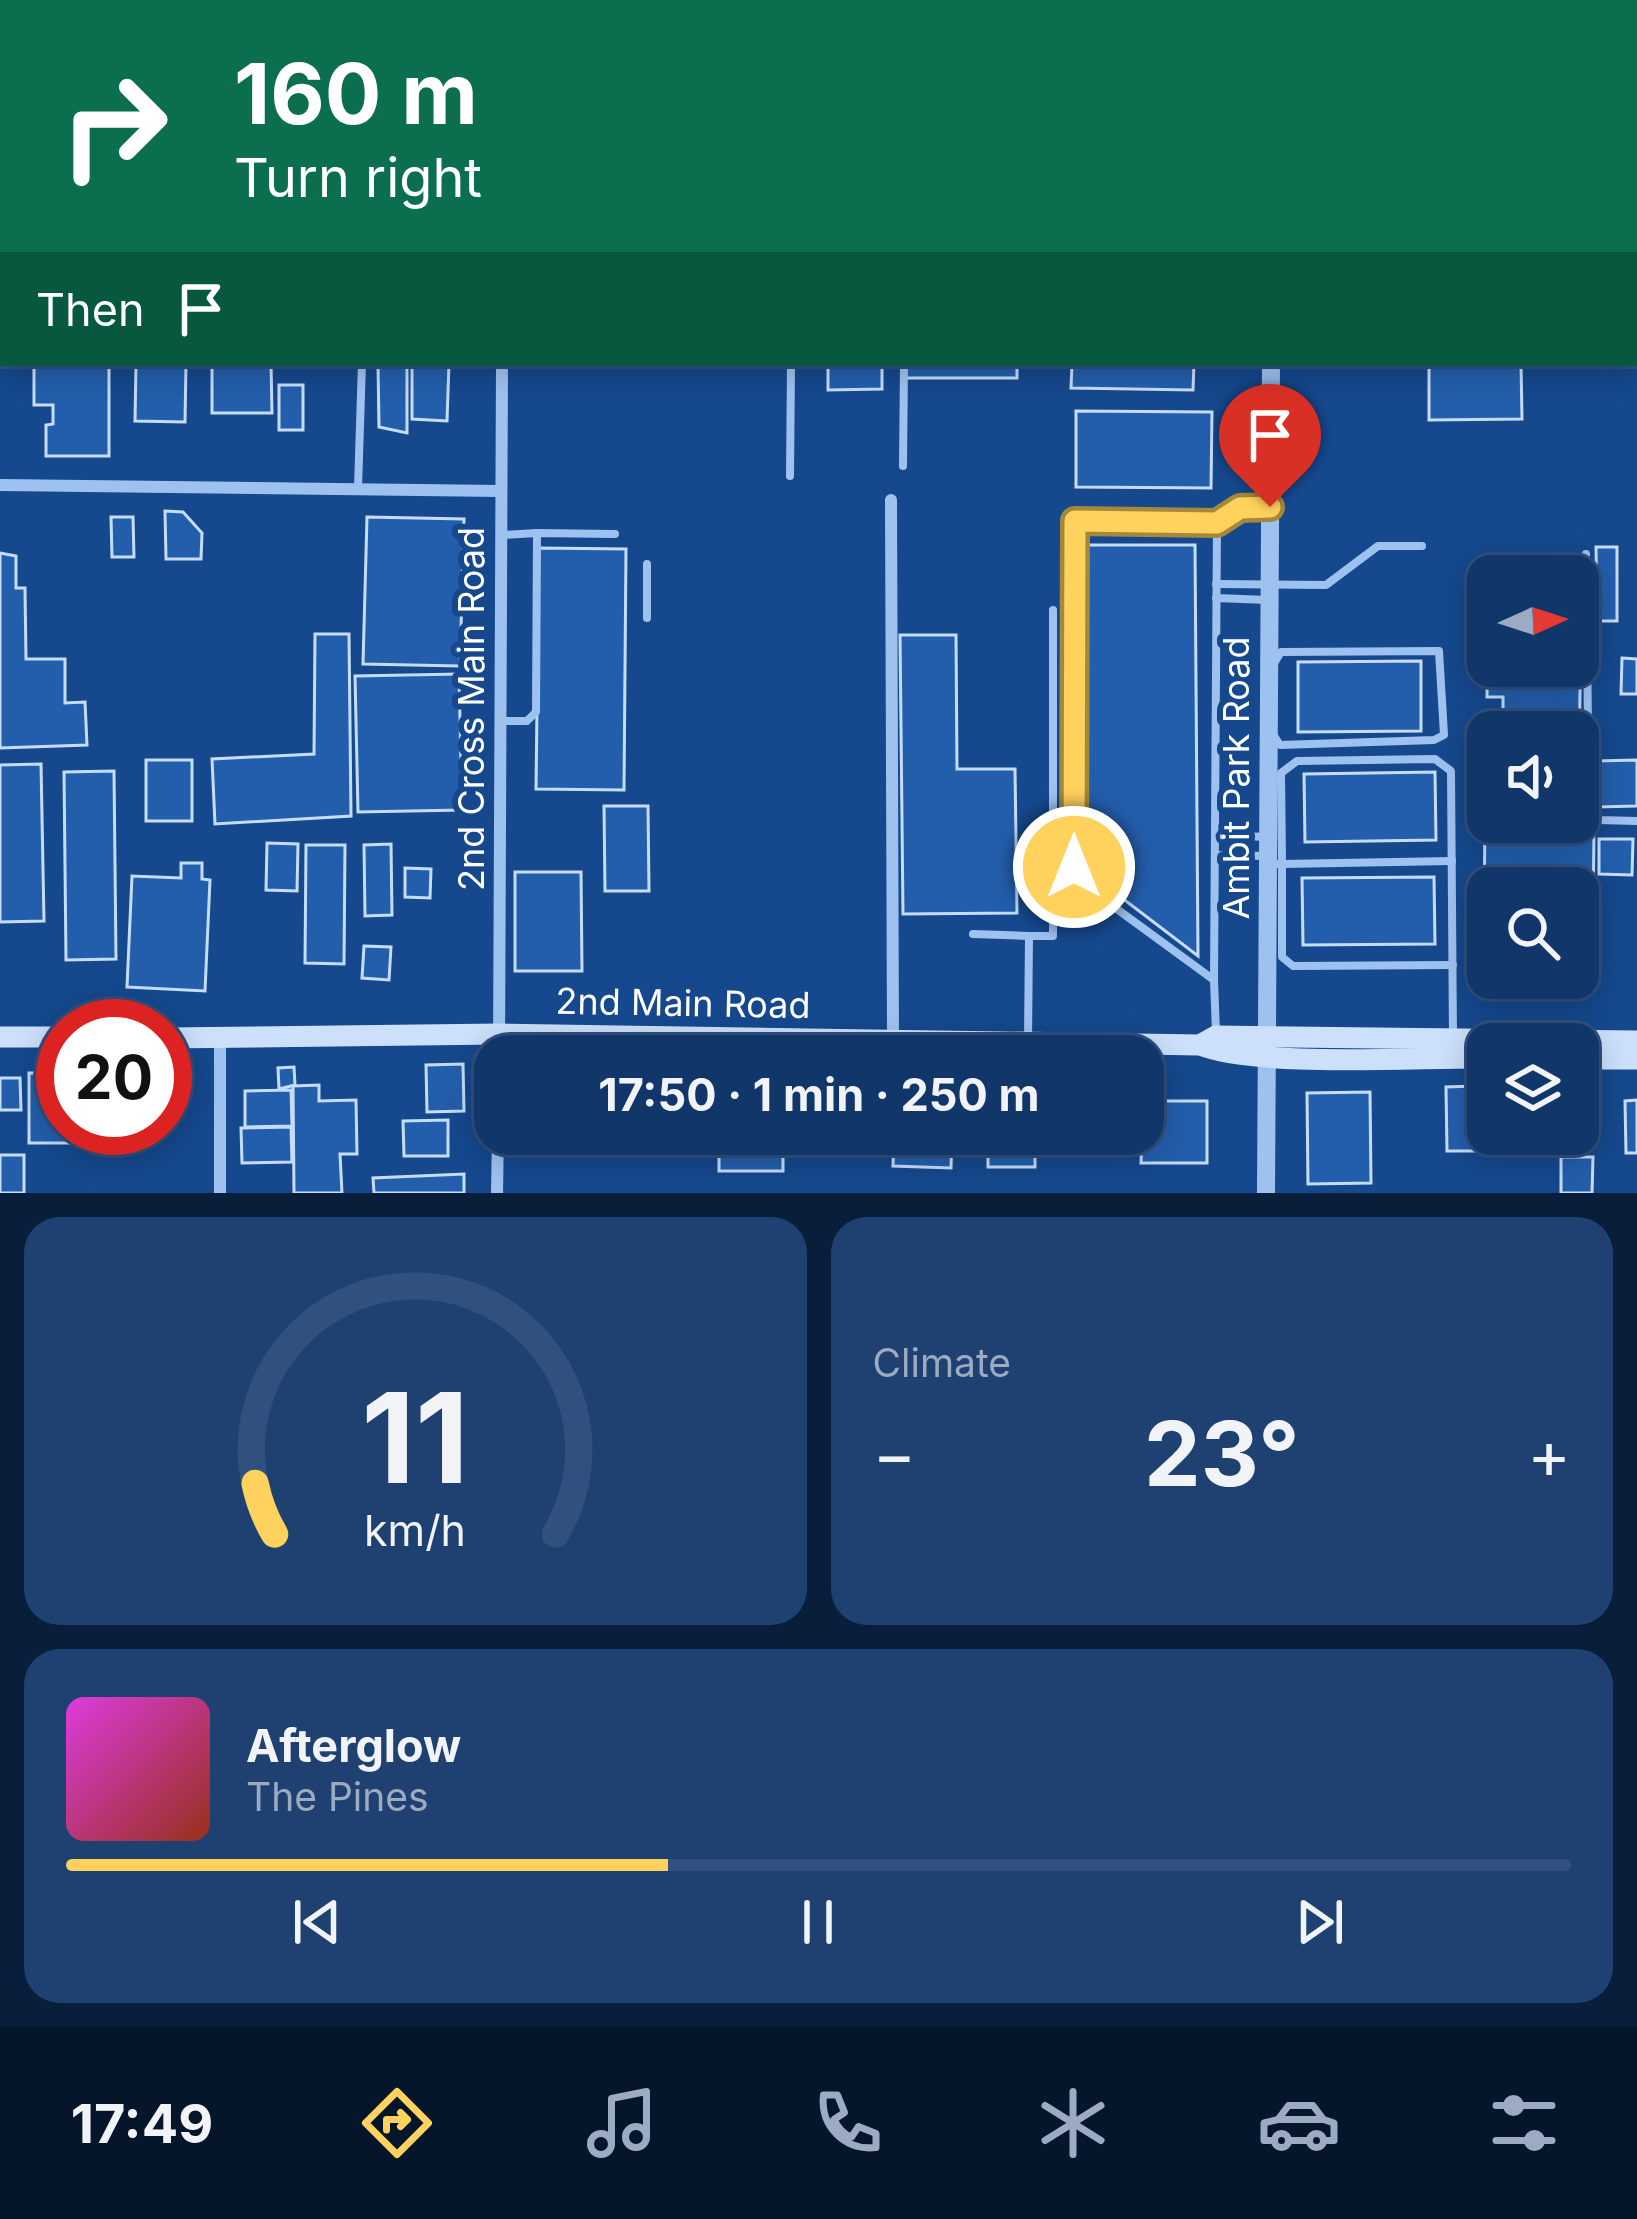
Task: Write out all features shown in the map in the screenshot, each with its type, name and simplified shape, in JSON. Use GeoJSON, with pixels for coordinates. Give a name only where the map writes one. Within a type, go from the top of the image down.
{"type":"FeatureCollection","features":[{"type":"Feature","properties":{"kind":"main road"},"geometry":{"type":"LineString","coordinates":[[0,1037],[36,1037]]}},
{"type":"Feature","properties":{"kind":"main road","name":"2nd Main Road"},"geometry":{"type":"LineString","coordinates":[[192,1038],[474,1044]]}},
{"type":"Feature","properties":{"kind":"main road","name":"2nd Main Road"},"geometry":{"type":"LineString","coordinates":[[1164,1040],[1467,1057]]}},
{"type":"Feature","properties":{"kind":"main road","name":"2nd Main Road"},"geometry":{"type":"LineString","coordinates":[[1268,1046],[1637,1041]]}},
{"type":"Feature","properties":{"kind":"main road"},"geometry":{"type":"LineString","coordinates":[[1599,1059],[1637,1059]]}},
{"type":"Feature","properties":{"kind":"street","name":"2nd Cross Main Road"},"geometry":{"type":"LineString","coordinates":[[499,1035],[502,366]]}},
{"type":"Feature","properties":{"kind":"street","name":"Ambit Park Road"},"geometry":{"type":"LineString","coordinates":[[1266,1193],[1272,855],[1271,366]]}},
{"type":"Feature","properties":{"kind":"street"},"geometry":{"type":"LineString","coordinates":[[0,485],[501,490]]}},
{"type":"Feature","properties":{"kind":"street"},"geometry":{"type":"LineString","coordinates":[[891,500],[893,1035]]}},
{"type":"Feature","properties":{"kind":"street"},"geometry":{"type":"LineString","coordinates":[[220,1039],[220,1193]]}},
{"type":"Feature","properties":{"kind":"street"},"geometry":{"type":"LineString","coordinates":[[497,1193],[498,1155]]}},
{"type":"Feature","properties":{"kind":"lane"},"geometry":{"type":"LineString","coordinates":[[358,490],[362,366]]}},
{"type":"Feature","properties":{"kind":"lane"},"geometry":{"type":"LineString","coordinates":[[790,476],[791,366]]}},
{"type":"Feature","properties":{"kind":"lane"},"geometry":{"type":"LineString","coordinates":[[903,466],[904,366]]}},
{"type":"Feature","properties":{"kind":"lane"},"geometry":{"type":"LineString","coordinates":[[1214,980],[1084,885],[1074,867],[1075,521],[1217,523],[1240,508],[1270,507]]}},
{"type":"Feature","properties":{"kind":"lane"},"geometry":{"type":"LineString","coordinates":[[1208,1040],[1214,980],[1217,523]]}},
{"type":"Feature","properties":{"kind":"lane"},"geometry":{"type":"LineString","coordinates":[[500,721],[526,721],[536,712],[537,533]]}},
{"type":"Feature","properties":{"kind":"lane"},"geometry":{"type":"LineString","coordinates":[[501,535],[615,534]]}},
{"type":"Feature","properties":{"kind":"lane"},"geometry":{"type":"LineString","coordinates":[[1216,598],[1326,585],[1378,546],[1422,546]]}},
{"type":"Feature","properties":{"kind":"lane"},"geometry":{"type":"LineString","coordinates":[[1586,554],[1589,812],[1598,820],[1637,821]]}},
{"type":"Feature","properties":{"kind":"lane"},"geometry":{"type":"LineString","coordinates":[[646,564],[647,618]]}},
{"type":"Feature","properties":{"kind":"lane"},"geometry":{"type":"LineString","coordinates":[[1216,584],[1270,594]]}},
{"type":"Feature","properties":{"kind":"lane"},"geometry":{"type":"LineString","coordinates":[[973,934],[1053,935],[1053,610]]}},
{"type":"Feature","properties":{"kind":"lane"},"geometry":{"type":"LineString","coordinates":[[1271,682],[1281,652],[1432,650],[1443,657],[1441,739],[1280,746],[1271,733]]}},
{"type":"Feature","properties":{"kind":"lane"},"geometry":{"type":"LineString","coordinates":[[1453,965],[1293,967],[1282,957],[1272,855],[1281,773],[1297,761],[1435,759],[1451,771],[1453,965],[1453,1040]]}},
{"type":"Feature","properties":{"kind":"lane"},"geometry":{"type":"LineString","coordinates":[[1215,835],[1272,855]]}},
{"type":"Feature","properties":{"kind":"lane"},"geometry":{"type":"LineString","coordinates":[[1215,855],[1452,861]]}},
{"type":"Feature","properties":{"kind":"lane"},"geometry":{"type":"LineString","coordinates":[[1028,1035],[1029,936]]}},
{"type":"Feature","properties":{"kind":"building"},"geometry":{"type":"Polygon","coordinates":[[[34,366],[109,366],[109,456],[46,456],[46,425],[53,424],[53,405],[34,405],[34,366]]]}},
{"type":"Feature","properties":{"kind":"building"},"geometry":{"type":"Polygon","coordinates":[[[136,366],[186,366],[185,422],[135,421],[136,366]]]}},
{"type":"Feature","properties":{"kind":"building"},"geometry":{"type":"Polygon","coordinates":[[[212,366],[271,366],[272,413],[212,413],[212,366]]]}},
{"type":"Feature","properties":{"kind":"building"},"geometry":{"type":"Polygon","coordinates":[[[378,366],[407,366],[407,433],[379,427],[378,366]]]}},
{"type":"Feature","properties":{"kind":"building"},"geometry":{"type":"Polygon","coordinates":[[[412,366],[449,366],[447,421],[412,419],[412,366]]]}},
{"type":"Feature","properties":{"kind":"building"},"geometry":{"type":"Polygon","coordinates":[[[828,366],[882,366],[882,389],[828,390],[828,366]]]}},
{"type":"Feature","properties":{"kind":"building"},"geometry":{"type":"Polygon","coordinates":[[[902,366],[1017,366],[1017,378],[902,378],[902,366]]]}},
{"type":"Feature","properties":{"kind":"building"},"geometry":{"type":"Polygon","coordinates":[[[1072,366],[1194,366],[1193,390],[1071,388],[1072,366]]]}},
{"type":"Feature","properties":{"kind":"building"},"geometry":{"type":"Polygon","coordinates":[[[1429,366],[1521,366],[1522,419],[1429,420],[1429,366]]]}},
{"type":"Feature","properties":{"kind":"building"},"geometry":{"type":"Polygon","coordinates":[[[279,385],[303,385],[303,430],[279,430],[279,385]]]}},
{"type":"Feature","properties":{"kind":"building"},"geometry":{"type":"Polygon","coordinates":[[[1076,411],[1212,412],[1211,488],[1076,487],[1076,411]]]}},
{"type":"Feature","properties":{"kind":"building"},"geometry":{"type":"Polygon","coordinates":[[[165,511],[183,512],[202,533],[201,559],[166,559],[165,511]]]}},
{"type":"Feature","properties":{"kind":"building"},"geometry":{"type":"Polygon","coordinates":[[[111,517],[133,517],[134,557],[112,557],[111,517]]]}},
{"type":"Feature","properties":{"kind":"building"},"geometry":{"type":"Polygon","coordinates":[[[367,517],[464,519],[460,666],[363,664],[367,517]]]}},
{"type":"Feature","properties":{"kind":"building"},"geometry":{"type":"Polygon","coordinates":[[[1075,545],[1195,545],[1198,956],[1080,866],[1075,545]]]}},
{"type":"Feature","properties":{"kind":"building"},"geometry":{"type":"Polygon","coordinates":[[[1596,547],[1617,547],[1617,621],[1599,621],[1596,547]]]}},
{"type":"Feature","properties":{"kind":"building"},"geometry":{"type":"Polygon","coordinates":[[[539,548],[626,549],[624,790],[536,789],[539,548]]]}},
{"type":"Feature","properties":{"kind":"building"},"geometry":{"type":"Polygon","coordinates":[[[0,553],[16,556],[16,588],[25,588],[26,659],[65,659],[65,703],[85,702],[87,745],[0,748],[0,553]]]}},
{"type":"Feature","properties":{"kind":"building"},"geometry":{"type":"Polygon","coordinates":[[[315,634],[349,634],[351,816],[215,824],[212,759],[314,754],[315,634]]]}},
{"type":"Feature","properties":{"kind":"building"},"geometry":{"type":"Polygon","coordinates":[[[900,635],[956,635],[957,769],[1015,769],[1017,913],[903,914],[900,635]]]}},
{"type":"Feature","properties":{"kind":"building"},"geometry":{"type":"Polygon","coordinates":[[[1622,658],[1637,659],[1637,694],[1621,694],[1622,658]]]}},
{"type":"Feature","properties":{"kind":"building"},"geometry":{"type":"Polygon","coordinates":[[[1421,661],[1421,731],[1298,732],[1298,662],[1421,661]]]}},
{"type":"Feature","properties":{"kind":"building"},"geometry":{"type":"Polygon","coordinates":[[[459,674],[462,810],[358,812],[355,676],[459,674]]]}},
{"type":"Feature","properties":{"kind":"building"},"geometry":{"type":"Polygon","coordinates":[[[1487,687],[1580,687],[1580,711],[1503,711],[1503,697],[1487,697],[1487,687]]]}},
{"type":"Feature","properties":{"kind":"building"},"geometry":{"type":"Polygon","coordinates":[[[146,760],[192,760],[192,821],[146,821],[146,760]]]}},
{"type":"Feature","properties":{"kind":"building"},"geometry":{"type":"Polygon","coordinates":[[[1637,760],[1637,806],[1599,807],[1599,761],[1637,760]]]}},
{"type":"Feature","properties":{"kind":"building"},"geometry":{"type":"Polygon","coordinates":[[[41,764],[44,921],[0,922],[0,765],[41,764]]]}},
{"type":"Feature","properties":{"kind":"building"},"geometry":{"type":"Polygon","coordinates":[[[114,771],[116,959],[66,960],[64,772],[114,771]]]}},
{"type":"Feature","properties":{"kind":"building"},"geometry":{"type":"Polygon","coordinates":[[[1435,772],[1436,840],[1305,842],[1304,774],[1435,772]]]}},
{"type":"Feature","properties":{"kind":"building"},"geometry":{"type":"Polygon","coordinates":[[[604,806],[648,806],[649,891],[605,891],[604,806]]]}},
{"type":"Feature","properties":{"kind":"building"},"geometry":{"type":"Polygon","coordinates":[[[1599,839],[1633,839],[1632,875],[1599,874],[1599,839]]]}},
{"type":"Feature","properties":{"kind":"building"},"geometry":{"type":"Polygon","coordinates":[[[267,843],[298,844],[297,891],[266,890],[267,843]]]}},
{"type":"Feature","properties":{"kind":"building"},"geometry":{"type":"Polygon","coordinates":[[[1485,843],[1594,843],[1594,867],[1485,867],[1485,843]]]}},
{"type":"Feature","properties":{"kind":"building"},"geometry":{"type":"Polygon","coordinates":[[[391,844],[392,915],[365,916],[364,845],[391,844]]]}},
{"type":"Feature","properties":{"kind":"building"},"geometry":{"type":"Polygon","coordinates":[[[306,845],[345,845],[344,964],[305,963],[306,845]]]}},
{"type":"Feature","properties":{"kind":"building"},"geometry":{"type":"Polygon","coordinates":[[[181,863],[202,863],[202,879],[210,880],[205,991],[127,987],[132,876],[181,878],[181,863]]]}},
{"type":"Feature","properties":{"kind":"building"},"geometry":{"type":"Polygon","coordinates":[[[405,868],[431,869],[430,898],[405,897],[405,868]]]}},
{"type":"Feature","properties":{"kind":"building"},"geometry":{"type":"Polygon","coordinates":[[[515,872],[581,872],[582,971],[515,971],[515,872]]]}},
{"type":"Feature","properties":{"kind":"building"},"geometry":{"type":"Polygon","coordinates":[[[1434,877],[1435,944],[1303,945],[1302,878],[1434,877]]]}},
{"type":"Feature","properties":{"kind":"building"},"geometry":{"type":"Polygon","coordinates":[[[364,946],[391,947],[389,980],[362,978],[364,946]]]}},
{"type":"Feature","properties":{"kind":"building"},"geometry":{"type":"Polygon","coordinates":[[[463,1064],[464,1111],[427,1112],[426,1065],[463,1064]]]}},
{"type":"Feature","properties":{"kind":"building"},"geometry":{"type":"Polygon","coordinates":[[[294,1067],[295,1085],[279,1089],[278,1068],[294,1067]]]}},
{"type":"Feature","properties":{"kind":"building"},"geometry":{"type":"Polygon","coordinates":[[[29,1073],[36,1073],[36,1143],[29,1143],[29,1073]]]}},
{"type":"Feature","properties":{"kind":"building"},"geometry":{"type":"Polygon","coordinates":[[[0,1078],[20,1078],[21,1110],[0,1110],[0,1078]]]}},
{"type":"Feature","properties":{"kind":"building"},"geometry":{"type":"Polygon","coordinates":[[[319,1085],[319,1101],[356,1100],[357,1154],[340,1154],[342,1193],[294,1193],[293,1086],[319,1085]]]}},
{"type":"Feature","properties":{"kind":"building"},"geometry":{"type":"Polygon","coordinates":[[[1467,1086],[1467,1151],[1447,1151],[1446,1087],[1467,1086]]]}},
{"type":"Feature","properties":{"kind":"building"},"geometry":{"type":"Polygon","coordinates":[[[291,1090],[292,1126],[245,1127],[245,1091],[291,1090]]]}},
{"type":"Feature","properties":{"kind":"building"},"geometry":{"type":"Polygon","coordinates":[[[1370,1092],[1371,1183],[1308,1184],[1307,1093],[1370,1092]]]}},
{"type":"Feature","properties":{"kind":"building"},"geometry":{"type":"Polygon","coordinates":[[[1637,1100],[1637,1153],[1626,1153],[1625,1101],[1637,1100]]]}},
{"type":"Feature","properties":{"kind":"building"},"geometry":{"type":"Polygon","coordinates":[[[1164,1101],[1207,1101],[1207,1163],[1141,1163],[1141,1155],[1164,1155],[1164,1101]]]}},
{"type":"Feature","properties":{"kind":"building"},"geometry":{"type":"Polygon","coordinates":[[[448,1120],[448,1156],[404,1156],[403,1121],[448,1120]]]}},
{"type":"Feature","properties":{"kind":"building"},"geometry":{"type":"Polygon","coordinates":[[[291,1127],[292,1162],[242,1163],[241,1128],[291,1127]]]}},
{"type":"Feature","properties":{"kind":"building"},"geometry":{"type":"Polygon","coordinates":[[[0,1155],[24,1155],[24,1193],[0,1193],[0,1155]]]}},
{"type":"Feature","properties":{"kind":"building"},"geometry":{"type":"Polygon","coordinates":[[[719,1155],[783,1155],[783,1171],[719,1171],[719,1155]]]}},
{"type":"Feature","properties":{"kind":"building"},"geometry":{"type":"Polygon","coordinates":[[[893,1155],[951,1155],[951,1168],[893,1166],[893,1155]]]}},
{"type":"Feature","properties":{"kind":"building"},"geometry":{"type":"Polygon","coordinates":[[[988,1155],[1035,1155],[1035,1167],[988,1167],[988,1155]]]}},
{"type":"Feature","properties":{"kind":"building"},"geometry":{"type":"Polygon","coordinates":[[[1561,1157],[1593,1157],[1592,1193],[1561,1193],[1561,1157]]]}},
{"type":"Feature","properties":{"kind":"building"},"geometry":{"type":"Polygon","coordinates":[[[464,1174],[464,1193],[374,1193],[373,1178],[464,1174]]]}},
{"type":"Feature","properties":{"kind":"route"},"geometry":{"type":"LineString","coordinates":[[1074,867],[1075,521],[1217,523],[1240,508],[1270,507]]}}]}
